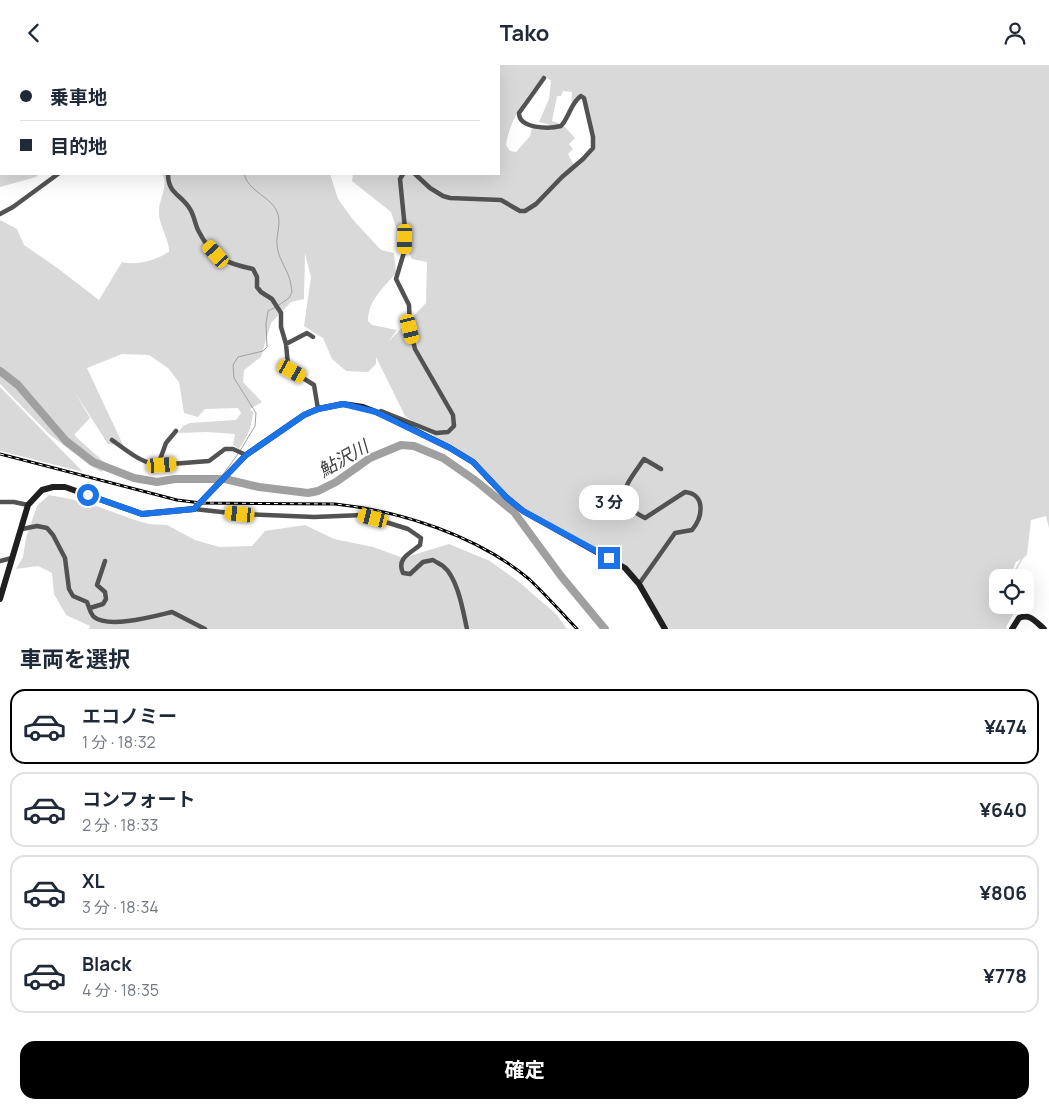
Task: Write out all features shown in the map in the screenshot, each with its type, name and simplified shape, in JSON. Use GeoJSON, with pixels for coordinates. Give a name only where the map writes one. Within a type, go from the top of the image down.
{"type":"FeatureCollection","features":[{"type":"Feature","properties":{"kind":"street"},"geometry":{"type":"LineString","coordinates":[[416,175],[430,188],[450,198],[501,199],[520,211],[532,207],[590,152],[594,144],[584,98],[581,96],[577,99],[561,126],[532,126],[522,121],[519,113],[544,78]]}},
{"type":"Feature","properties":{"kind":"street"},"geometry":{"type":"LineString","coordinates":[[0,214],[13,207],[57,175]]}},
{"type":"Feature","properties":{"kind":"street"},"geometry":{"type":"LineString","coordinates":[[168,175],[171,190],[190,209],[198,230],[207,245],[222,260],[230,264],[253,269],[257,277],[257,287],[272,299],[281,313],[281,327],[286,344],[288,365],[292,371],[314,385],[318,409]]}},
{"type":"Feature","properties":{"kind":"street"},"geometry":{"type":"LineString","coordinates":[[194,509],[246,455],[304,415],[318,409],[343,404],[376,409],[436,433],[448,432],[454,426],[450,409],[416,349],[410,329],[409,305],[396,279],[405,249],[400,179],[403,175]]}},
{"type":"Feature","properties":{"kind":"street"},"geometry":{"type":"LineString","coordinates":[[286,344],[307,333],[313,337]]}},
{"type":"Feature","properties":{"kind":"street"},"geometry":{"type":"LineString","coordinates":[[362,407],[417,431],[473,462],[506,497],[523,511],[625,568],[639,584],[665,629]]}},
{"type":"Feature","properties":{"kind":"street"},"geometry":{"type":"LineString","coordinates":[[158,465],[166,443],[176,431]]}},
{"type":"Feature","properties":{"kind":"street"},"geometry":{"type":"LineString","coordinates":[[112,440],[137,457],[150,464],[158,465],[209,461],[225,449],[233,449],[246,455]]}},
{"type":"Feature","properties":{"kind":"street"},"geometry":{"type":"LineString","coordinates":[[639,584],[674,533],[692,530],[701,514],[701,502],[696,496],[685,491],[645,518],[628,505],[624,498],[624,491],[644,459],[661,469]]}},
{"type":"Feature","properties":{"kind":"street"},"geometry":{"type":"LineString","coordinates":[[0,599],[28,505],[42,490],[53,487],[65,487],[142,514],[194,509],[240,514],[314,517],[363,515],[408,529],[420,538],[420,545],[407,553],[402,561],[403,573],[410,574],[423,562],[433,560],[444,566],[455,586],[467,629]]}},
{"type":"Feature","properties":{"kind":"street"},"geometry":{"type":"LineString","coordinates":[[0,502],[14,501],[28,505]]}},
{"type":"Feature","properties":{"kind":"street"},"geometry":{"type":"LineString","coordinates":[[22,529],[37,526],[47,528],[53,535],[65,558],[69,589],[73,596],[87,603],[94,617],[104,622],[148,618],[172,612],[205,629]]}},
{"type":"Feature","properties":{"kind":"street"},"geometry":{"type":"LineString","coordinates":[[0,561],[12,557]]}},
{"type":"Feature","properties":{"kind":"street"},"geometry":{"type":"LineString","coordinates":[[90,608],[103,604],[106,599],[105,593],[97,585],[105,561]]}},
{"type":"Feature","properties":{"kind":"street"},"geometry":{"type":"LineString","coordinates":[[1012,629],[1019,618],[1026,616],[1032,618],[1044,629]]}},
{"type":"Feature","properties":{"kind":"shaded area"},"geometry":{"type":"Polygon","coordinates":[[[500,65],[1049,65],[1049,528],[1046,516],[1031,520],[1027,555],[1017,569],[1015,569],[1021,559],[1016,562],[1013,569],[989,569],[989,614],[1013,614],[1006,627],[1007,629],[669,629],[650,601],[638,578],[518,507],[479,468],[405,416],[376,357],[376,364],[368,372],[346,371],[332,359],[323,338],[304,326],[311,277],[305,253],[304,299],[291,302],[271,323],[261,357],[244,370],[243,382],[262,402],[250,409],[253,412],[250,427],[239,449],[233,445],[235,434],[207,432],[178,433],[183,426],[190,423],[236,420],[241,413],[238,408],[205,409],[198,417],[184,413],[179,382],[168,368],[149,355],[122,354],[87,368],[123,445],[108,444],[74,391],[90,418],[74,435],[105,463],[102,472],[92,467],[49,434],[0,384],[0,220],[17,229],[24,245],[99,300],[122,262],[146,261],[169,252],[168,242],[159,214],[165,182],[162,175],[330,175],[338,199],[354,221],[381,250],[394,253],[396,273],[373,301],[368,321],[372,325],[397,330],[388,342],[426,303],[427,262],[412,259],[397,230],[391,212],[352,181],[353,175],[500,175],[500,65]],[[544,75],[515,117],[506,145],[510,151],[516,152],[530,136],[532,127],[565,127],[575,138],[569,144],[573,149],[568,154],[574,165],[583,158],[594,144],[583,94],[577,97],[571,109],[572,92],[563,91],[561,96],[557,96],[552,121],[560,124],[554,126],[539,122],[549,99],[551,81],[544,75]]]}},
{"type":"Feature","properties":{"kind":"shaded area"},"geometry":{"type":"Polygon","coordinates":[[[0,175],[38,175],[36,177],[0,187],[0,175]]]}},
{"type":"Feature","properties":{"kind":"shaded area"},"geometry":{"type":"Polygon","coordinates":[[[0,387],[83,472],[0,451],[0,387]]]}},
{"type":"Feature","properties":{"kind":"shaded area"},"geometry":{"type":"Polygon","coordinates":[[[49,495],[85,502],[149,524],[167,525],[195,540],[219,547],[252,546],[265,531],[305,525],[334,539],[373,547],[403,558],[449,544],[490,561],[519,582],[556,614],[567,629],[89,629],[90,626],[66,615],[54,594],[52,573],[38,566],[16,569],[23,557],[26,538],[37,506],[49,495]]]}},
{"type":"Feature","properties":{"kind":"waterway"},"geometry":{"type":"LineString","coordinates":[[244,175],[250,185],[271,203],[278,214],[278,249],[290,279],[292,292],[289,298],[279,305]]}},
{"type":"Feature","properties":{"kind":"waterway"},"geometry":{"type":"LineString","coordinates":[[240,451],[255,426],[256,413],[234,378],[233,365],[238,357],[263,351],[267,347],[266,323],[268,311],[276,307]]}},
{"type":"Feature","properties":{"kind":"waterway","name":"鮎沢川"},"geometry":{"type":"LineString","coordinates":[[0,371],[18,385],[66,441],[93,462],[134,478],[157,482],[175,479],[225,479],[259,487],[308,493],[318,491],[336,482],[370,458],[401,445],[414,446],[443,458],[476,481],[514,512],[561,576],[605,629]]}},
{"type":"Feature","properties":{"kind":"waterway"},"geometry":{"type":"LineString","coordinates":[[221,477],[238,454]]}},
{"type":"Feature","properties":{"kind":"railway"},"geometry":{"type":"LineString","coordinates":[[0,454],[177,500],[201,503],[335,504],[360,507],[412,519],[463,538],[509,564],[529,579],[577,629]]}},
{"type":"Feature","properties":{"kind":"route"},"geometry":{"type":"LineString","coordinates":[[88,495],[142,514],[194,509],[246,455],[304,415],[318,409],[343,404],[362,407],[376,412],[450,448],[473,462],[506,497],[523,511],[609,558]]}}]}
